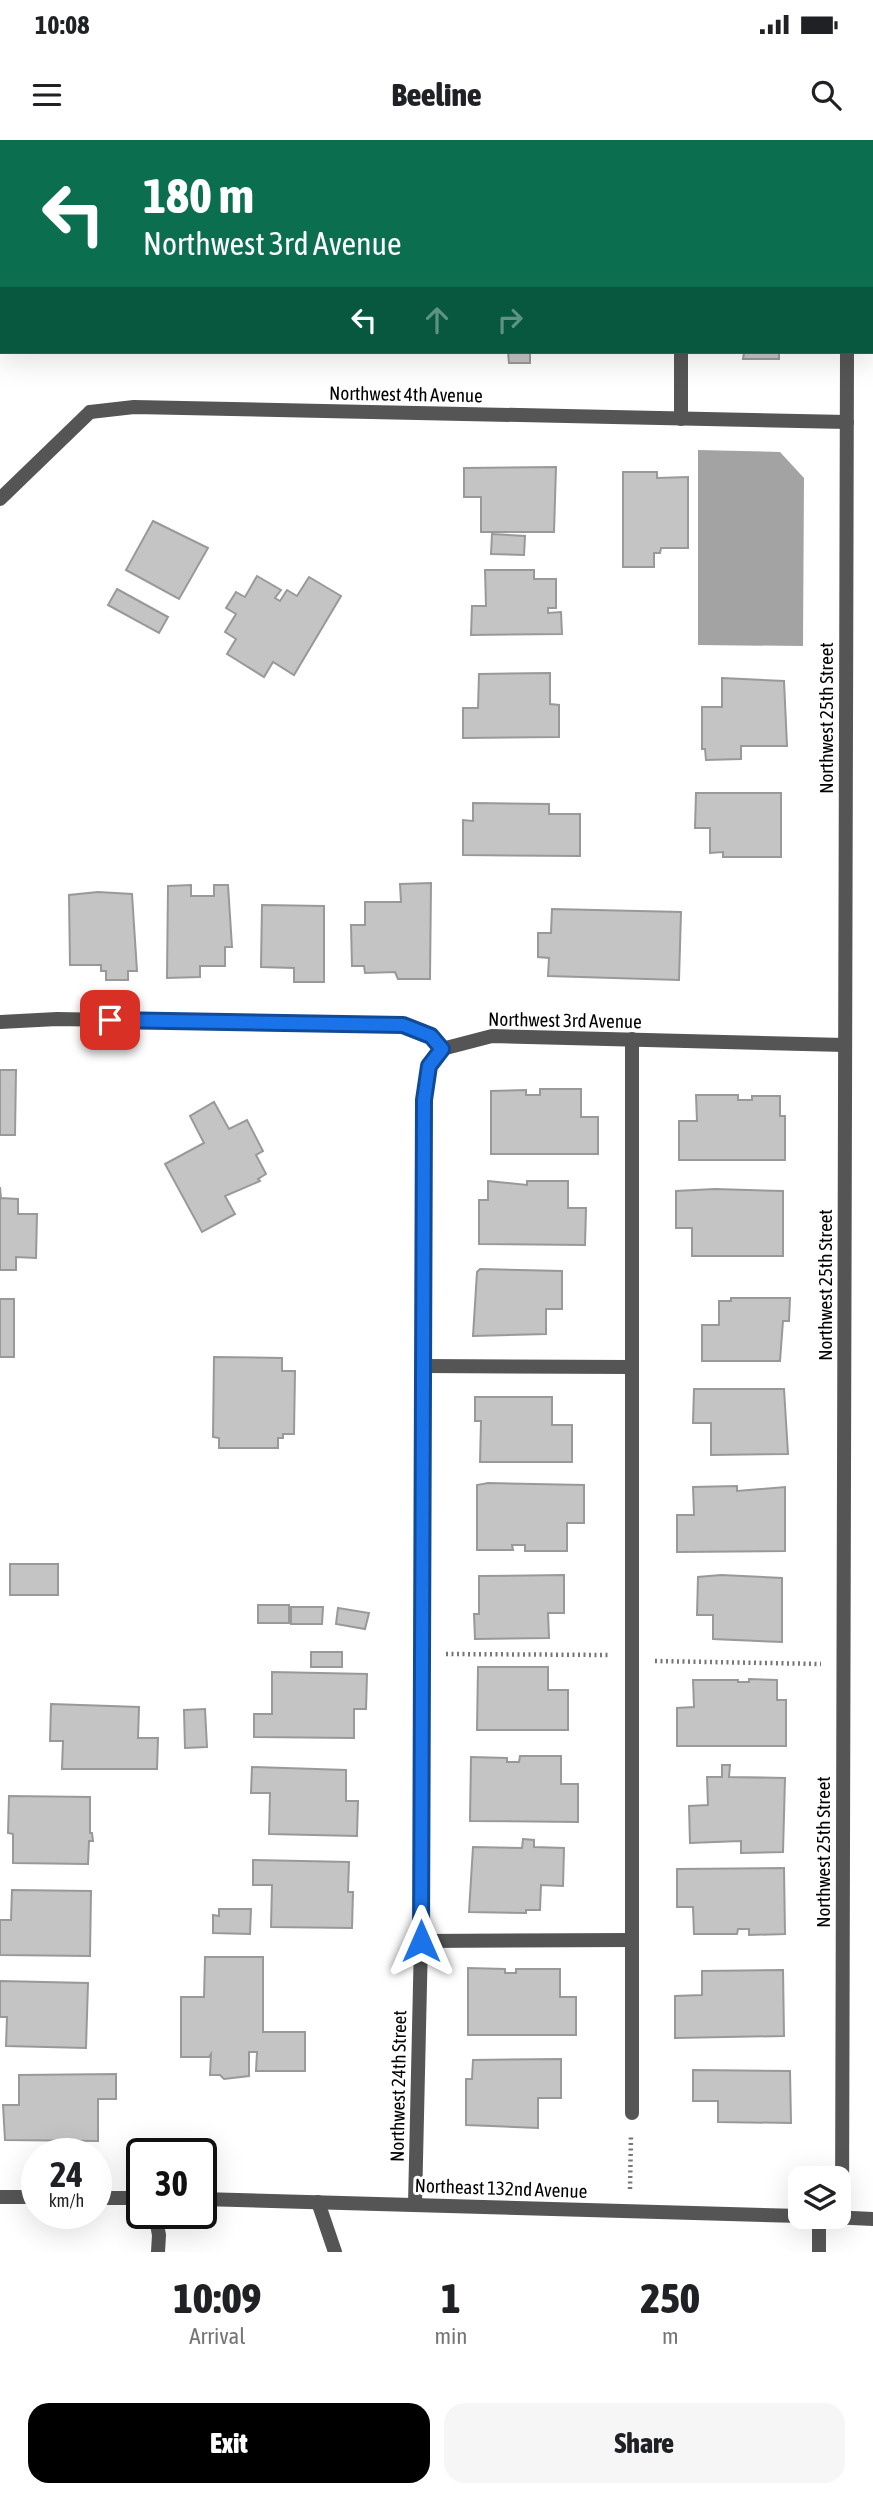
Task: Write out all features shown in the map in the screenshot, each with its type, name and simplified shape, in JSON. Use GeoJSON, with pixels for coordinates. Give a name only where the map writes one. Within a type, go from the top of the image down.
{"type":"FeatureCollection","features":[{"type":"Feature","properties":{"kind":"street"},"geometry":{"type":"LineString","coordinates":[[681,354],[681,419]]}},
{"type":"Feature","properties":{"kind":"street","name":"Northwest 25th Street"},"geometry":{"type":"LineString","coordinates":[[836,2166],[847,354]]}},
{"type":"Feature","properties":{"kind":"street","name":"Northwest 4th Avenue"},"geometry":{"type":"LineString","coordinates":[[0,499],[90,412],[134,407],[846,422]]}},
{"type":"Feature","properties":{"kind":"street"},"geometry":{"type":"LineString","coordinates":[[0,1022],[57,1019],[403,1025],[431,1036],[442,1049]]}},
{"type":"Feature","properties":{"kind":"street","name":"Northwest 3rd Avenue"},"geometry":{"type":"LineString","coordinates":[[442,1049],[492,1036],[845,1045]]}},
{"type":"Feature","properties":{"kind":"street"},"geometry":{"type":"LineString","coordinates":[[632,1039],[632,2113]]}},
{"type":"Feature","properties":{"kind":"street","name":"Northwest 24th Street"},"geometry":{"type":"LineString","coordinates":[[415,2204],[421,1941],[424,1100],[429,1066],[442,1049]]}},
{"type":"Feature","properties":{"kind":"street"},"geometry":{"type":"LineString","coordinates":[[423,1366],[632,1367]]}},
{"type":"Feature","properties":{"kind":"street"},"geometry":{"type":"LineString","coordinates":[[421,1941],[632,1940]]}},
{"type":"Feature","properties":{"kind":"street"},"geometry":{"type":"LineString","coordinates":[[0,2197],[21,2197]]}},
{"type":"Feature","properties":{"kind":"street","name":"Northeast 132nd Avenue"},"geometry":{"type":"LineString","coordinates":[[217,2199],[788,2216]]}},
{"type":"Feature","properties":{"kind":"street"},"geometry":{"type":"LineString","coordinates":[[318,2202],[335,2252]]}},
{"type":"Feature","properties":{"kind":"street"},"geometry":{"type":"LineString","coordinates":[[851,2218],[873,2219]]}},
{"type":"Feature","properties":{"kind":"street"},"geometry":{"type":"LineString","coordinates":[[158,2229],[158,2252]]}},
{"type":"Feature","properties":{"kind":"street"},"geometry":{"type":"LineString","coordinates":[[819,2229],[819,2252]]}},
{"type":"Feature","properties":{"kind":"path"},"geometry":{"type":"LineString","coordinates":[[629,2211],[632,2113]]}},
{"type":"Feature","properties":{"kind":"shaded area"},"geometry":{"type":"Polygon","coordinates":[[[698,450],[780,452],[804,478],[803,646],[698,645],[698,450]]]}},
{"type":"Feature","properties":{"kind":"building"},"geometry":{"type":"Polygon","coordinates":[[[508,354],[530,354],[530,363],[509,363],[508,354]]]}},
{"type":"Feature","properties":{"kind":"building"},"geometry":{"type":"Polygon","coordinates":[[[744,354],[779,354],[779,359],[743,359],[744,354]]]}},
{"type":"Feature","properties":{"kind":"building"},"geometry":{"type":"Polygon","coordinates":[[[556,467],[554,532],[481,532],[481,497],[464,497],[464,468],[556,467]]]}},
{"type":"Feature","properties":{"kind":"building"},"geometry":{"type":"Polygon","coordinates":[[[623,472],[657,472],[657,478],[688,477],[688,548],[661,548],[660,553],[654,553],[654,567],[623,567],[623,472]]]}},
{"type":"Feature","properties":{"kind":"building"},"geometry":{"type":"Polygon","coordinates":[[[153,521],[208,548],[179,599],[126,570],[153,521]]]}},
{"type":"Feature","properties":{"kind":"building"},"geometry":{"type":"Polygon","coordinates":[[[492,534],[525,536],[524,555],[491,554],[492,534]]]}},
{"type":"Feature","properties":{"kind":"building"},"geometry":{"type":"Polygon","coordinates":[[[485,570],[534,570],[534,579],[556,579],[556,608],[548,608],[548,613],[561,612],[562,634],[471,635],[472,606],[486,606],[485,570]]]}},
{"type":"Feature","properties":{"kind":"building"},"geometry":{"type":"Polygon","coordinates":[[[257,576],[281,590],[275,598],[280,601],[287,590],[297,596],[309,577],[341,596],[294,675],[273,662],[264,677],[227,654],[236,639],[225,632],[236,614],[226,608],[236,592],[245,597],[257,576]]]}},
{"type":"Feature","properties":{"kind":"building"},"geometry":{"type":"Polygon","coordinates":[[[117,589],[168,617],[159,633],[108,605],[117,589]]]}},
{"type":"Feature","properties":{"kind":"building"},"geometry":{"type":"Polygon","coordinates":[[[550,673],[550,704],[559,705],[559,737],[463,738],[463,708],[478,708],[479,674],[550,673]]]}},
{"type":"Feature","properties":{"kind":"building"},"geometry":{"type":"Polygon","coordinates":[[[722,678],[784,681],[787,746],[741,746],[741,759],[706,760],[705,749],[702,749],[702,707],[722,707],[722,678]]]}},
{"type":"Feature","properties":{"kind":"building"},"geometry":{"type":"Polygon","coordinates":[[[696,793],[781,793],[781,857],[723,857],[723,852],[710,853],[710,828],[695,828],[696,793]]]}},
{"type":"Feature","properties":{"kind":"building"},"geometry":{"type":"Polygon","coordinates":[[[473,803],[549,804],[549,814],[580,814],[580,856],[463,855],[463,820],[473,821],[473,803]]]}},
{"type":"Feature","properties":{"kind":"building"},"geometry":{"type":"Polygon","coordinates":[[[431,883],[430,979],[398,979],[395,972],[365,973],[364,966],[352,966],[351,925],[365,925],[365,902],[401,902],[400,884],[431,883]]]}},
{"type":"Feature","properties":{"kind":"building"},"geometry":{"type":"Polygon","coordinates":[[[191,885],[191,896],[214,896],[214,885],[228,885],[232,947],[225,947],[225,966],[200,966],[200,977],[167,978],[168,886],[191,885]]]}},
{"type":"Feature","properties":{"kind":"building"},"geometry":{"type":"Polygon","coordinates":[[[98,892],[132,894],[137,971],[128,971],[128,980],[106,980],[106,971],[101,971],[101,965],[70,965],[69,895],[98,892]]]}},
{"type":"Feature","properties":{"kind":"building"},"geometry":{"type":"Polygon","coordinates":[[[262,905],[324,906],[324,982],[294,982],[294,968],[261,967],[262,905]]]}},
{"type":"Feature","properties":{"kind":"building"},"geometry":{"type":"Polygon","coordinates":[[[552,909],[681,912],[679,980],[548,976],[549,958],[538,957],[538,933],[551,933],[552,909]]]}},
{"type":"Feature","properties":{"kind":"building"},"geometry":{"type":"Polygon","coordinates":[[[0,1070],[16,1070],[15,1135],[0,1135],[0,1070]]]}},
{"type":"Feature","properties":{"kind":"building"},"geometry":{"type":"Polygon","coordinates":[[[540,1089],[581,1089],[581,1117],[598,1117],[598,1154],[491,1154],[491,1091],[526,1090],[526,1095],[540,1095],[540,1089]]]}},
{"type":"Feature","properties":{"kind":"building"},"geometry":{"type":"Polygon","coordinates":[[[696,1095],[738,1095],[738,1100],[752,1100],[752,1096],[780,1096],[780,1116],[785,1116],[785,1160],[679,1160],[679,1121],[697,1121],[696,1095]]]}},
{"type":"Feature","properties":{"kind":"building"},"geometry":{"type":"Polygon","coordinates":[[[214,1102],[229,1129],[247,1120],[263,1151],[256,1155],[266,1174],[258,1179],[260,1181],[225,1196],[235,1214],[202,1232],[165,1164],[204,1143],[190,1116],[214,1102]]]}},
{"type":"Feature","properties":{"kind":"building"},"geometry":{"type":"Polygon","coordinates":[[[488,1181],[527,1185],[527,1181],[568,1181],[568,1208],[586,1208],[585,1245],[479,1244],[479,1200],[488,1200],[488,1181]]]}},
{"type":"Feature","properties":{"kind":"building"},"geometry":{"type":"Polygon","coordinates":[[[0,1187],[1,1198],[18,1199],[18,1214],[37,1214],[36,1258],[16,1257],[16,1270],[0,1270],[0,1187]]]}},
{"type":"Feature","properties":{"kind":"building"},"geometry":{"type":"Polygon","coordinates":[[[676,1191],[783,1191],[783,1256],[692,1256],[692,1228],[676,1228],[676,1191]]]}},
{"type":"Feature","properties":{"kind":"building"},"geometry":{"type":"Polygon","coordinates":[[[480,1269],[562,1271],[562,1309],[546,1309],[546,1334],[473,1336],[477,1272],[480,1269]]]}},
{"type":"Feature","properties":{"kind":"building"},"geometry":{"type":"Polygon","coordinates":[[[731,1298],[790,1298],[789,1321],[783,1321],[780,1361],[702,1361],[702,1325],[719,1325],[719,1301],[731,1301],[731,1298]]]}},
{"type":"Feature","properties":{"kind":"building"},"geometry":{"type":"Polygon","coordinates":[[[0,1299],[14,1299],[14,1357],[0,1357],[0,1299]]]}},
{"type":"Feature","properties":{"kind":"building"},"geometry":{"type":"Polygon","coordinates":[[[214,1357],[282,1358],[282,1371],[295,1371],[294,1434],[283,1434],[283,1438],[278,1438],[278,1448],[219,1448],[219,1438],[213,1437],[214,1357]]]}},
{"type":"Feature","properties":{"kind":"building"},"geometry":{"type":"Polygon","coordinates":[[[694,1389],[784,1389],[788,1454],[711,1455],[711,1423],[693,1423],[694,1389]]]}},
{"type":"Feature","properties":{"kind":"building"},"geometry":{"type":"Polygon","coordinates":[[[475,1397],[552,1397],[552,1425],[572,1425],[572,1462],[480,1462],[481,1421],[475,1421],[475,1397]]]}},
{"type":"Feature","properties":{"kind":"building"},"geometry":{"type":"Polygon","coordinates":[[[477,1485],[584,1485],[584,1523],[567,1523],[567,1551],[525,1551],[525,1545],[512,1545],[513,1550],[477,1550],[477,1485]]]}},
{"type":"Feature","properties":{"kind":"building"},"geometry":{"type":"Polygon","coordinates":[[[737,1486],[737,1491],[785,1487],[785,1551],[677,1552],[677,1515],[694,1515],[693,1487],[737,1486]]]}},
{"type":"Feature","properties":{"kind":"building"},"geometry":{"type":"Polygon","coordinates":[[[10,1564],[58,1564],[58,1595],[10,1595],[10,1564]]]}},
{"type":"Feature","properties":{"kind":"building"},"geometry":{"type":"Polygon","coordinates":[[[564,1575],[564,1613],[548,1613],[549,1638],[475,1639],[474,1614],[479,1614],[479,1576],[564,1575]]]}},
{"type":"Feature","properties":{"kind":"building"},"geometry":{"type":"Polygon","coordinates":[[[721,1575],[782,1578],[782,1642],[713,1639],[713,1615],[697,1615],[698,1577],[721,1575]]]}},
{"type":"Feature","properties":{"kind":"building"},"geometry":{"type":"Polygon","coordinates":[[[258,1605],[289,1605],[289,1623],[258,1623],[258,1605]]]}},
{"type":"Feature","properties":{"kind":"building"},"geometry":{"type":"Polygon","coordinates":[[[291,1607],[323,1607],[322,1624],[291,1624],[291,1607]]]}},
{"type":"Feature","properties":{"kind":"building"},"geometry":{"type":"Polygon","coordinates":[[[338,1608],[369,1613],[365,1629],[336,1624],[338,1608]]]}},
{"type":"Feature","properties":{"kind":"building"},"geometry":{"type":"Polygon","coordinates":[[[311,1652],[342,1652],[342,1667],[311,1667],[311,1652]]]}},
{"type":"Feature","properties":{"kind":"building"},"geometry":{"type":"Polygon","coordinates":[[[478,1667],[548,1667],[548,1690],[568,1690],[568,1730],[477,1730],[478,1667]]]}},
{"type":"Feature","properties":{"kind":"building"},"geometry":{"type":"Polygon","coordinates":[[[272,1672],[367,1674],[366,1709],[354,1709],[354,1738],[254,1737],[254,1714],[272,1714],[272,1672]]]}},
{"type":"Feature","properties":{"kind":"building"},"geometry":{"type":"Polygon","coordinates":[[[749,1679],[777,1680],[777,1700],[786,1700],[786,1746],[677,1746],[677,1708],[694,1707],[693,1680],[749,1682],[749,1679]]]}},
{"type":"Feature","properties":{"kind":"building"},"geometry":{"type":"Polygon","coordinates":[[[51,1704],[139,1707],[138,1738],[158,1738],[157,1769],[62,1769],[63,1741],[50,1741],[51,1704]]]}},
{"type":"Feature","properties":{"kind":"building"},"geometry":{"type":"Polygon","coordinates":[[[205,1709],[207,1747],[185,1748],[184,1710],[205,1709]]]}},
{"type":"Feature","properties":{"kind":"building"},"geometry":{"type":"Polygon","coordinates":[[[520,1756],[561,1756],[561,1784],[578,1784],[578,1822],[470,1821],[471,1757],[507,1758],[507,1762],[519,1762],[520,1756]]]}},
{"type":"Feature","properties":{"kind":"building"},"geometry":{"type":"Polygon","coordinates":[[[722,1765],[730,1765],[729,1777],[785,1778],[783,1852],[741,1853],[741,1841],[690,1843],[689,1806],[708,1805],[707,1777],[722,1777],[722,1765]]]}},
{"type":"Feature","properties":{"kind":"building"},"geometry":{"type":"Polygon","coordinates":[[[252,1767],[346,1770],[346,1801],[358,1801],[357,1836],[269,1834],[270,1793],[251,1793],[252,1767]]]}},
{"type":"Feature","properties":{"kind":"building"},"geometry":{"type":"Polygon","coordinates":[[[9,1796],[90,1797],[90,1833],[93,1841],[89,1841],[88,1864],[13,1863],[13,1834],[8,1833],[9,1796]]]}},
{"type":"Feature","properties":{"kind":"building"},"geometry":{"type":"Polygon","coordinates":[[[523,1839],[534,1840],[534,1847],[564,1848],[563,1886],[541,1885],[540,1910],[526,1910],[526,1913],[469,1912],[473,1847],[522,1848],[523,1839]]]}},
{"type":"Feature","properties":{"kind":"building"},"geometry":{"type":"Polygon","coordinates":[[[253,1860],[349,1862],[348,1892],[353,1892],[352,1928],[271,1927],[272,1885],[253,1885],[253,1860]]]}},
{"type":"Feature","properties":{"kind":"building"},"geometry":{"type":"Polygon","coordinates":[[[784,1868],[785,1934],[749,1935],[749,1929],[738,1929],[737,1934],[694,1934],[693,1907],[677,1907],[677,1869],[784,1868]]]}},
{"type":"Feature","properties":{"kind":"building"},"geometry":{"type":"Polygon","coordinates":[[[12,1890],[91,1891],[90,1956],[0,1955],[0,1920],[11,1920],[12,1890]]]}},
{"type":"Feature","properties":{"kind":"building"},"geometry":{"type":"Polygon","coordinates":[[[219,1909],[251,1909],[250,1934],[213,1933],[213,1915],[219,1916],[219,1909]]]}},
{"type":"Feature","properties":{"kind":"building"},"geometry":{"type":"Polygon","coordinates":[[[205,1957],[263,1957],[263,2032],[305,2032],[305,2071],[256,2071],[257,2052],[249,2052],[249,2076],[224,2079],[220,2075],[210,2075],[211,2054],[209,2057],[181,2057],[181,1997],[204,1997],[205,1957]]]}},
{"type":"Feature","properties":{"kind":"building"},"geometry":{"type":"Polygon","coordinates":[[[468,1968],[505,1969],[505,1973],[516,1973],[516,1969],[560,1969],[560,1997],[576,1997],[576,2035],[468,2035],[468,1968]]]}},
{"type":"Feature","properties":{"kind":"building"},"geometry":{"type":"Polygon","coordinates":[[[783,1970],[784,2036],[675,2038],[675,1996],[702,1995],[702,1971],[783,1970]]]}},
{"type":"Feature","properties":{"kind":"building"},"geometry":{"type":"Polygon","coordinates":[[[0,1981],[88,1983],[86,2048],[6,2046],[7,2017],[0,2017],[0,1981]]]}},
{"type":"Feature","properties":{"kind":"building"},"geometry":{"type":"Polygon","coordinates":[[[561,2059],[561,2098],[538,2098],[538,2128],[466,2125],[466,2079],[472,2079],[473,2060],[561,2059]]]}},
{"type":"Feature","properties":{"kind":"building"},"geometry":{"type":"Polygon","coordinates":[[[693,2070],[790,2071],[791,2123],[718,2122],[718,2101],[693,2101],[693,2070]]]}},
{"type":"Feature","properties":{"kind":"building"},"geometry":{"type":"Polygon","coordinates":[[[116,2074],[116,2099],[98,2099],[98,2138],[5,2140],[3,2105],[19,2105],[19,2075],[116,2074]]]}},
{"type":"Feature","properties":{"kind":"route"},"geometry":{"type":"LineString","coordinates":[[110,1020],[403,1025],[431,1036],[442,1049],[429,1066],[424,1100],[421,1941]]}}]}
